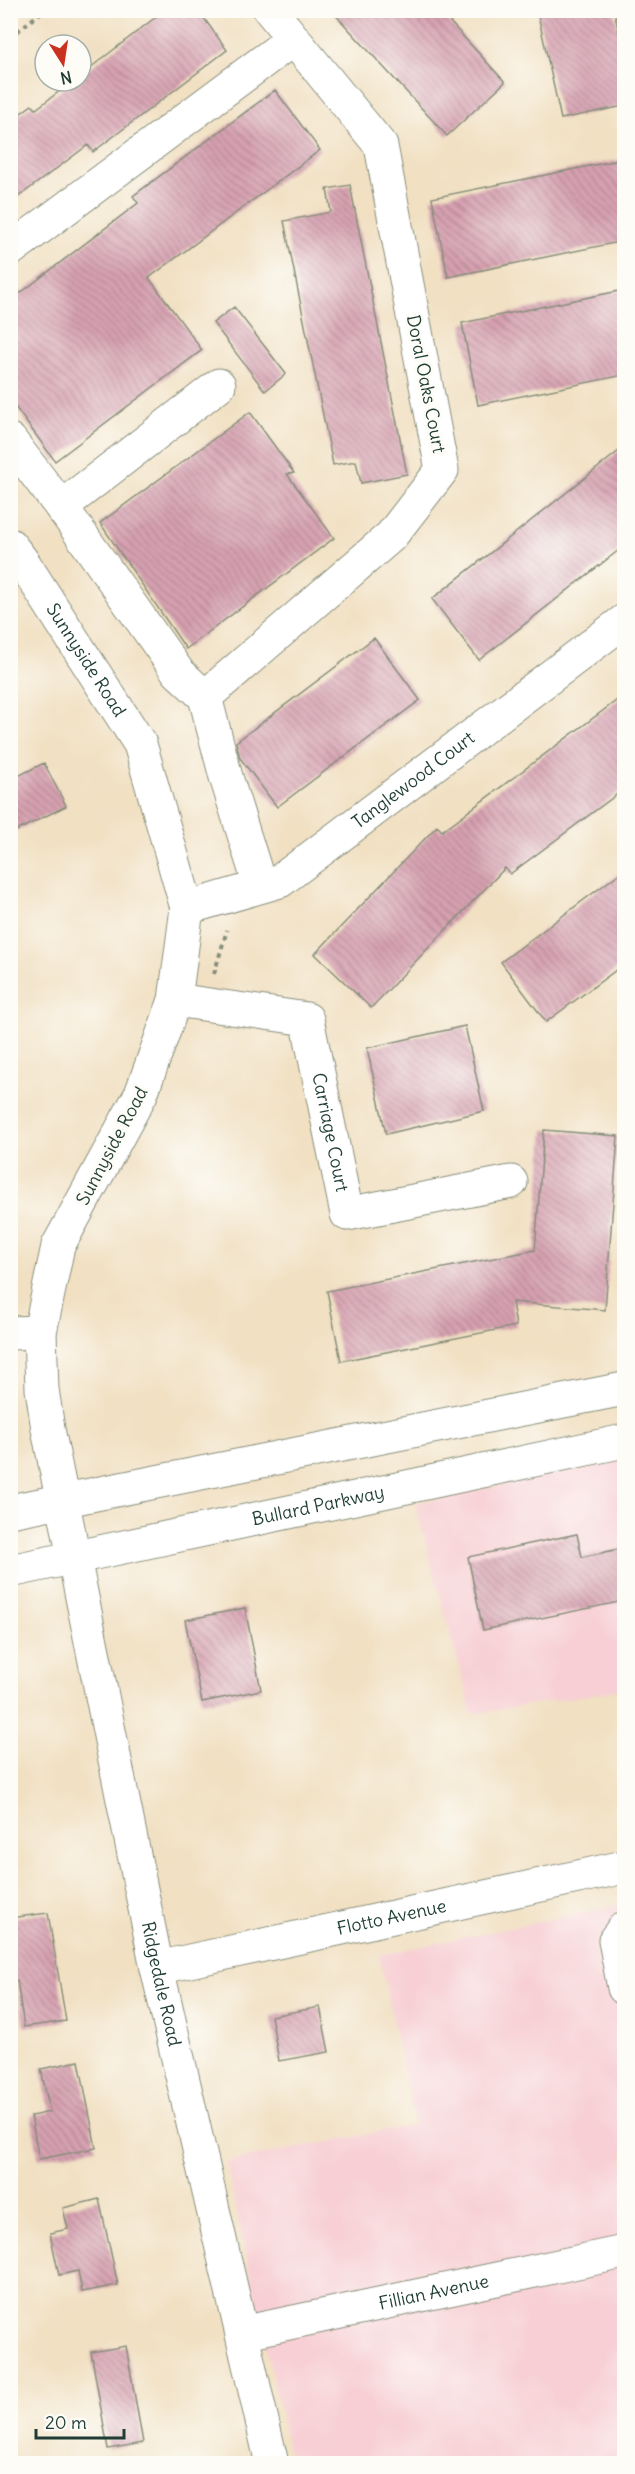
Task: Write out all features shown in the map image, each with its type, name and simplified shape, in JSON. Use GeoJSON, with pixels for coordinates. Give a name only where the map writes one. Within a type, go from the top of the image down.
{"type":"FeatureCollection","features":[{"type":"Feature","properties":{"kind":"street","name":"Doral Oaks Court"},"geometry":{"type":"LineString","coordinates":[[205,697],[392,536],[442,470],[381,146],[270,10]]}},
{"type":"Feature","properties":{"kind":"street"},"geometry":{"type":"LineString","coordinates":[[10,250],[293,39]]}},
{"type":"Feature","properties":{"kind":"street"},"geometry":{"type":"LineString","coordinates":[[61,507],[219,385]]}},
{"type":"Feature","properties":{"kind":"street"},"geometry":{"type":"LineString","coordinates":[[10,440],[61,507],[178,672],[205,697],[226,777],[260,886]]}},
{"type":"Feature","properties":{"kind":"street","name":"Sunnyside Road"},"geometry":{"type":"LineString","coordinates":[[10,546],[23,562],[140,744],[187,908],[175,1000],[141,1094],[58,1246],[25,1333],[42,1389],[63,1500]]}},
{"type":"Feature","properties":{"kind":"street","name":"Tanglewood Court"},"geometry":{"type":"LineString","coordinates":[[187,908],[280,881],[624,621]]}},
{"type":"Feature","properties":{"kind":"street","name":"Carriage Court"},"geometry":{"type":"LineString","coordinates":[[175,1000],[307,1019],[347,1214],[511,1182]]}},
{"type":"Feature","properties":{"kind":"street"},"geometry":{"type":"LineString","coordinates":[[10,1511],[624,1389]]}},
{"type":"Feature","properties":{"kind":"street","name":"Bullard Parkway"},"geometry":{"type":"LineString","coordinates":[[10,1571],[624,1441]]}},
{"type":"Feature","properties":{"kind":"street","name":"Ridgedale Road"},"geometry":{"type":"LineString","coordinates":[[63,1500],[157,1968],[272,2463]]}},
{"type":"Feature","properties":{"kind":"street","name":"Flotto Avenue"},"geometry":{"type":"LineString","coordinates":[[157,1968],[624,1868]]}},
{"type":"Feature","properties":{"kind":"street"},"geometry":{"type":"LineString","coordinates":[[624,1928],[615,1940],[624,1988]]}},
{"type":"Feature","properties":{"kind":"street","name":"Fillian Avenue"},"geometry":{"type":"LineString","coordinates":[[242,2333],[624,2252]]}},
{"type":"Feature","properties":{"kind":"path"},"geometry":{"type":"LineString","coordinates":[[10,37],[44,10]]}},
{"type":"Feature","properties":{"kind":"path"},"geometry":{"type":"LineString","coordinates":[[213,978],[228,928]]}},
{"type":"Feature","properties":{"kind":"shaded area"},"geometry":{"type":"Polygon","coordinates":[[[624,1459],[624,1689],[472,1714],[415,1503],[624,1459]]]}},
{"type":"Feature","properties":{"kind":"shaded area"},"geometry":{"type":"Polygon","coordinates":[[[624,1904],[624,2463],[291,2463],[226,2162],[415,2125],[379,1955],[624,1904]]]}},
{"type":"Feature","properties":{"kind":"building"},"geometry":{"type":"Polygon","coordinates":[[[165,10],[198,10],[227,50],[93,152],[88,145],[10,203],[10,121],[32,105],[36,109],[57,93],[93,93],[93,66],[165,10]]]}},
{"type":"Feature","properties":{"kind":"building"},"geometry":{"type":"Polygon","coordinates":[[[331,10],[439,10],[505,82],[447,136],[331,10]]]}},
{"type":"Feature","properties":{"kind":"building"},"geometry":{"type":"Polygon","coordinates":[[[537,10],[614,10],[624,56],[624,106],[561,119],[537,10]]]}},
{"type":"Feature","properties":{"kind":"building"},"geometry":{"type":"Polygon","coordinates":[[[275,90],[320,150],[149,278],[202,350],[55,461],[10,400],[10,301],[138,203],[133,196],[275,90]]]}},
{"type":"Feature","properties":{"kind":"building"},"geometry":{"type":"Polygon","coordinates":[[[624,159],[624,241],[448,277],[432,198],[624,159]]]}},
{"type":"Feature","properties":{"kind":"building"},"geometry":{"type":"Polygon","coordinates":[[[350,185],[407,474],[361,483],[356,461],[333,465],[284,221],[331,212],[327,189],[350,185]]]}},
{"type":"Feature","properties":{"kind":"building"},"geometry":{"type":"Polygon","coordinates":[[[624,290],[624,375],[478,405],[462,323],[624,290]]]}},
{"type":"Feature","properties":{"kind":"building"},"geometry":{"type":"Polygon","coordinates":[[[234,307],[286,374],[265,391],[213,323],[234,307]]]}},
{"type":"Feature","properties":{"kind":"building"},"geometry":{"type":"Polygon","coordinates":[[[250,412],[294,473],[287,474],[334,538],[186,649],[100,523],[250,412]]]}},
{"type":"Feature","properties":{"kind":"building"},"geometry":{"type":"Polygon","coordinates":[[[624,447],[624,546],[479,660],[432,599],[624,447]]]}},
{"type":"Feature","properties":{"kind":"building"},"geometry":{"type":"Polygon","coordinates":[[[374,638],[420,700],[277,807],[240,758],[236,742],[374,638]]]}},
{"type":"Feature","properties":{"kind":"building"},"geometry":{"type":"Polygon","coordinates":[[[624,695],[624,789],[510,874],[505,868],[371,1008],[315,954],[437,826],[442,831],[624,695]]]}},
{"type":"Feature","properties":{"kind":"building"},"geometry":{"type":"Polygon","coordinates":[[[44,763],[66,806],[10,834],[10,780],[44,763]]]}},
{"type":"Feature","properties":{"kind":"building"},"geometry":{"type":"Polygon","coordinates":[[[624,870],[624,964],[546,1022],[501,962],[624,870]]]}},
{"type":"Feature","properties":{"kind":"building"},"geometry":{"type":"Polygon","coordinates":[[[465,1026],[484,1111],[386,1134],[367,1048],[465,1026]]]}},
{"type":"Feature","properties":{"kind":"building"},"geometry":{"type":"Polygon","coordinates":[[[544,1130],[618,1136],[605,1310],[512,1302],[516,1326],[341,1361],[327,1291],[535,1250],[544,1130]]]}},
{"type":"Feature","properties":{"kind":"building"},"geometry":{"type":"Polygon","coordinates":[[[577,1534],[582,1557],[624,1548],[624,1601],[483,1630],[468,1557],[577,1534]]]}},
{"type":"Feature","properties":{"kind":"building"},"geometry":{"type":"Polygon","coordinates":[[[245,1608],[261,1690],[202,1702],[185,1620],[245,1608]]]}},
{"type":"Feature","properties":{"kind":"building"},"geometry":{"type":"Polygon","coordinates":[[[48,1913],[66,2021],[24,2027],[17,1980],[10,1981],[10,1918],[48,1913]]]}},
{"type":"Feature","properties":{"kind":"building"},"geometry":{"type":"Polygon","coordinates":[[[320,2007],[329,2052],[279,2061],[271,2016],[320,2007]]]}},
{"type":"Feature","properties":{"kind":"building"},"geometry":{"type":"Polygon","coordinates":[[[79,2061],[96,2148],[39,2159],[31,2116],[50,2112],[41,2069],[79,2061]]]}},
{"type":"Feature","properties":{"kind":"building"},"geometry":{"type":"Polygon","coordinates":[[[99,2199],[118,2285],[82,2292],[78,2271],[59,2275],[50,2233],[68,2229],[63,2208],[99,2199]]]}},
{"type":"Feature","properties":{"kind":"building"},"geometry":{"type":"Polygon","coordinates":[[[126,2346],[143,2443],[108,2449],[91,2352],[126,2346]]]}}]}
